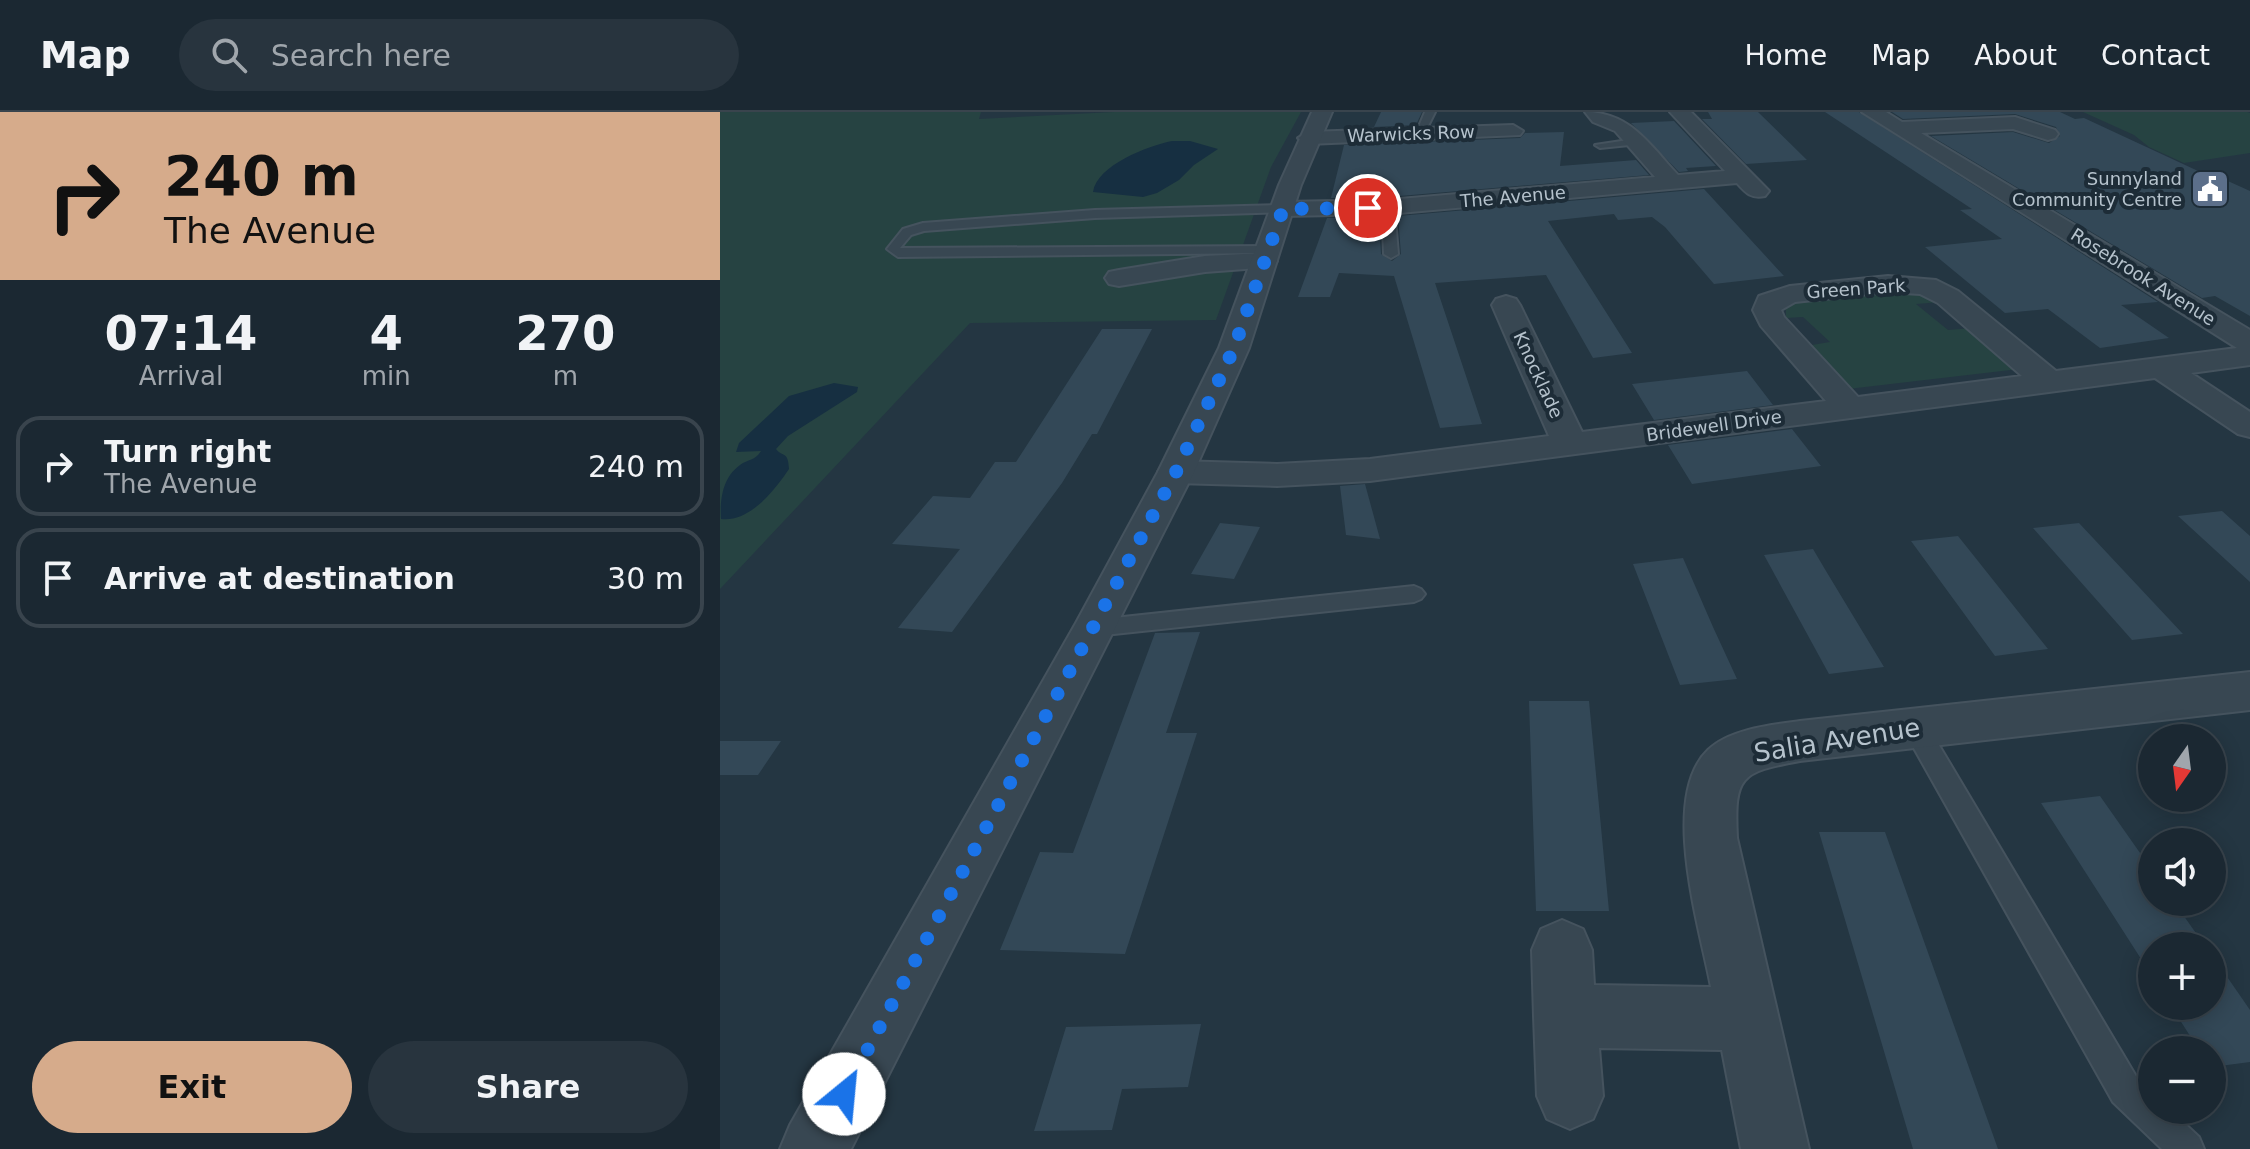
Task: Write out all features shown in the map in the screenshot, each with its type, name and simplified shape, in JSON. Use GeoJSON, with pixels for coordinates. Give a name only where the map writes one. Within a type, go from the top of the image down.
{"type":"FeatureCollection","features":[{"type":"Feature","properties":{"kind":"street"},"geometry":{"type":"LineString","coordinates":[[1595,112],[1600,118],[1622,127],[1672,182]]}},
{"type":"Feature","properties":{"kind":"street","name":"The Avenue"},"geometry":{"type":"LineString","coordinates":[[1118,280],[1205,264],[1272,240],[1388,207],[1672,182],[1751,184],[1680,112]]}},
{"type":"Feature","properties":{"kind":"street","name":"Rosebrook Avenue"},"geometry":{"type":"LineString","coordinates":[[1872,112],[2250,343]]}},
{"type":"Feature","properties":{"kind":"street"},"geometry":{"type":"LineString","coordinates":[[1900,128],[2015,123],[2048,134]]}},
{"type":"Feature","properties":{"kind":"street","name":"Warwicks Row"},"geometry":{"type":"LineString","coordinates":[[1315,125],[1419,134],[1513,131]]}},
{"type":"Feature","properties":{"kind":"street"},"geometry":{"type":"LineString","coordinates":[[814,1149],[1176,472],[1234,348],[1315,125]]}},
{"type":"Feature","properties":{"kind":"street","name":"Green Park"},"geometry":{"type":"LineString","coordinates":[[1850,408],[1771,320],[1767,308],[1772,300],[1790,294],[1874,286],[1926,286],[1948,297],[2049,382]]}},
{"type":"Feature","properties":{"kind":"street","name":"Knocklade"},"geometry":{"type":"LineString","coordinates":[[1506,305],[1571,445]]}},
{"type":"Feature","properties":{"kind":"street","name":"Bridewell Drive"},"geometry":{"type":"LineString","coordinates":[[1176,472],[1323,474],[1571,445],[2250,356]]}},
{"type":"Feature","properties":{"kind":"street"},"geometry":{"type":"LineString","coordinates":[[2160,367],[2250,427]]}},
{"type":"Feature","properties":{"kind":"street","name":"Salia Avenue"},"geometry":{"type":"LineString","coordinates":[[1775,1149],[1710,838],[1709,802],[1716,775],[1738,756],[1757,749],[1915,727],[2250,691]]}},
{"type":"Feature","properties":{"kind":"street"},"geometry":{"type":"LineString","coordinates":[[1562,950],[1570,1096]]}},
{"type":"Feature","properties":{"kind":"street"},"geometry":{"type":"LineString","coordinates":[[1565,1016],[1747,1019]]}},
{"type":"Feature","properties":{"kind":"lane"},"geometry":{"type":"LineString","coordinates":[[1419,134],[1430,112]]}},
{"type":"Feature","properties":{"kind":"lane"},"geometry":{"type":"LineString","coordinates":[[1600,145],[1635,142]]}},
{"type":"Feature","properties":{"kind":"lane"},"geometry":{"type":"LineString","coordinates":[[1388,207],[1391,254]]}},
{"type":"Feature","properties":{"kind":"lane"},"geometry":{"type":"LineString","coordinates":[[1095,214],[1272,240],[912,253],[898,253],[893,249],[907,232],[923,227],[1095,214]]}},
{"type":"Feature","properties":{"kind":"lane"},"geometry":{"type":"LineString","coordinates":[[1095,628],[1414,594]]}},
{"type":"Feature","properties":{"kind":"lane"},"geometry":{"type":"LineString","coordinates":[[1915,727],[2125,1090],[2187,1149]]}},
{"type":"Feature","properties":{"kind":"green space"},"geometry":{"type":"Polygon","coordinates":[[[720,112],[981,112],[979,119],[1114,112],[1301,112],[1271,167],[1216,320],[970,323],[720,589],[720,112]]]}},
{"type":"Feature","properties":{"kind":"green space"},"geometry":{"type":"Polygon","coordinates":[[[2083,112],[2247,112],[2250,113],[2250,153],[2184,163],[2149,147],[2134,135],[2083,112]]]}},
{"type":"Feature","properties":{"kind":"green space"},"geometry":{"type":"Polygon","coordinates":[[[1892,290],[1918,291],[1941,302],[1916,304],[1948,330],[1972,328],[2019,369],[1848,389],[1806,346],[1830,342],[1803,317],[1786,318],[1786,308],[1798,301],[1892,290]]]}},
{"type":"Feature","properties":{"kind":"water"},"geometry":{"type":"Polygon","coordinates":[[[1172,141],[1190,141],[1218,149],[1157,193],[1143,197],[1093,192],[1097,182],[1113,165],[1150,147],[1172,141]]]}},
{"type":"Feature","properties":{"kind":"water"},"geometry":{"type":"Polygon","coordinates":[[[834,383],[858,387],[857,392],[788,436],[776,449],[786,457],[789,469],[776,486],[760,503],[741,516],[721,519],[722,497],[729,476],[761,451],[736,452],[739,443],[789,396],[834,383]]]}},
{"type":"Feature","properties":{"kind":"building"},"geometry":{"type":"Polygon","coordinates":[[[1381,112],[1422,112],[1416,125],[1374,127],[1381,112]]]}},
{"type":"Feature","properties":{"kind":"building"},"geometry":{"type":"Polygon","coordinates":[[[1708,112],[1758,112],[1807,160],[1746,164],[1702,119],[1712,119],[1708,112]]]}},
{"type":"Feature","properties":{"kind":"building"},"geometry":{"type":"Polygon","coordinates":[[[1825,112],[1859,112],[2158,302],[2121,305],[2169,338],[2100,348],[2048,309],[2005,313],[1925,247],[2002,239],[1960,210],[1972,209],[1825,112]]]}},
{"type":"Feature","properties":{"kind":"building"},"geometry":{"type":"Polygon","coordinates":[[[1892,112],[2060,112],[2075,119],[2084,118],[2211,177],[2219,177],[2250,191],[2250,316],[2215,296],[2202,298],[1931,136],[2013,132],[2049,143],[2060,136],[2056,127],[2015,114],[1903,119],[1892,112]]]}},
{"type":"Feature","properties":{"kind":"building"},"geometry":{"type":"Polygon","coordinates":[[[1674,121],[1716,166],[1686,168],[1688,171],[1679,172],[1631,123],[1674,121]]]}},
{"type":"Feature","properties":{"kind":"building"},"geometry":{"type":"Polygon","coordinates":[[[1564,132],[1560,166],[1636,160],[1649,175],[1388,197],[1331,198],[1344,145],[1520,138],[1525,133],[1564,132]]]}},
{"type":"Feature","properties":{"kind":"building"},"geometry":{"type":"Polygon","coordinates":[[[1704,189],[1784,276],[1714,284],[1665,227],[1652,217],[1618,220],[1614,214],[1548,221],[1632,353],[1593,358],[1546,275],[1435,283],[1482,424],[1440,428],[1394,276],[1339,273],[1330,297],[1298,297],[1327,218],[1379,217],[1381,254],[1392,261],[1401,254],[1398,216],[1704,189]]]}},
{"type":"Feature","properties":{"kind":"building"},"geometry":{"type":"Polygon","coordinates":[[[1102,329],[1152,329],[1097,434],[1092,434],[1062,483],[952,632],[898,628],[960,549],[892,544],[933,496],[970,498],[995,462],[1016,462],[1102,329]]]}},
{"type":"Feature","properties":{"kind":"building"},"geometry":{"type":"Polygon","coordinates":[[[1747,371],[1773,405],[1654,420],[1632,384],[1747,371]]]}},
{"type":"Feature","properties":{"kind":"building"},"geometry":{"type":"Polygon","coordinates":[[[1792,429],[1821,466],[1692,484],[1668,445],[1792,429]]]}},
{"type":"Feature","properties":{"kind":"building"},"geometry":{"type":"Polygon","coordinates":[[[1365,484],[1380,539],[1346,535],[1340,486],[1365,484]]]}},
{"type":"Feature","properties":{"kind":"building"},"geometry":{"type":"Polygon","coordinates":[[[2222,511],[2250,536],[2250,582],[2178,516],[2222,511]]]}},
{"type":"Feature","properties":{"kind":"building"},"geometry":{"type":"Polygon","coordinates":[[[1220,523],[1260,527],[1234,579],[1191,574],[1220,523]]]}},
{"type":"Feature","properties":{"kind":"building"},"geometry":{"type":"Polygon","coordinates":[[[2079,523],[2183,634],[2132,640],[2033,528],[2079,523]]]}},
{"type":"Feature","properties":{"kind":"building"},"geometry":{"type":"Polygon","coordinates":[[[1958,536],[2048,649],[1995,656],[1911,541],[1958,536]]]}},
{"type":"Feature","properties":{"kind":"building"},"geometry":{"type":"Polygon","coordinates":[[[1813,549],[1884,667],[1829,674],[1764,555],[1813,549]]]}},
{"type":"Feature","properties":{"kind":"building"},"geometry":{"type":"Polygon","coordinates":[[[1683,558],[1737,679],[1680,685],[1633,564],[1683,558]]]}},
{"type":"Feature","properties":{"kind":"building"},"geometry":{"type":"Polygon","coordinates":[[[1200,632],[1166,733],[1197,733],[1125,954],[1000,950],[1040,852],[1073,853],[1155,633],[1200,632]]]}},
{"type":"Feature","properties":{"kind":"building"},"geometry":{"type":"Polygon","coordinates":[[[1529,701],[1589,701],[1609,911],[1536,911],[1529,701]]]}},
{"type":"Feature","properties":{"kind":"building"},"geometry":{"type":"Polygon","coordinates":[[[720,741],[781,741],[758,775],[720,775],[720,741]]]}},
{"type":"Feature","properties":{"kind":"building"},"geometry":{"type":"Polygon","coordinates":[[[2100,796],[2138,850],[2138,916],[2184,916],[2195,932],[2138,932],[2138,954],[2041,803],[2100,796]]]}},
{"type":"Feature","properties":{"kind":"building"},"geometry":{"type":"Polygon","coordinates":[[[1819,832],[1885,832],[1998,1149],[1913,1149],[1819,832]]]}},
{"type":"Feature","properties":{"kind":"building"},"geometry":{"type":"Polygon","coordinates":[[[2226,975],[2250,1010],[2250,1062],[2226,1065],[2226,1036],[2190,1036],[2180,1020],[2226,1020],[2226,975]]]}},
{"type":"Feature","properties":{"kind":"building"},"geometry":{"type":"Polygon","coordinates":[[[1201,1024],[1188,1087],[1122,1089],[1112,1130],[1034,1131],[1066,1027],[1201,1024]]]}},
{"type":"Feature","properties":{"kind":"place","name":"Sunnyland Community Centre"},"geometry":{"type":"Point","coordinates":[2210,189]}},
{"type":"Feature","properties":{"kind":"route"},"geometry":{"type":"LineString","coordinates":[[844,1094],[1176,472],[1234,348],[1283,209],[1368,208]]}}]}
